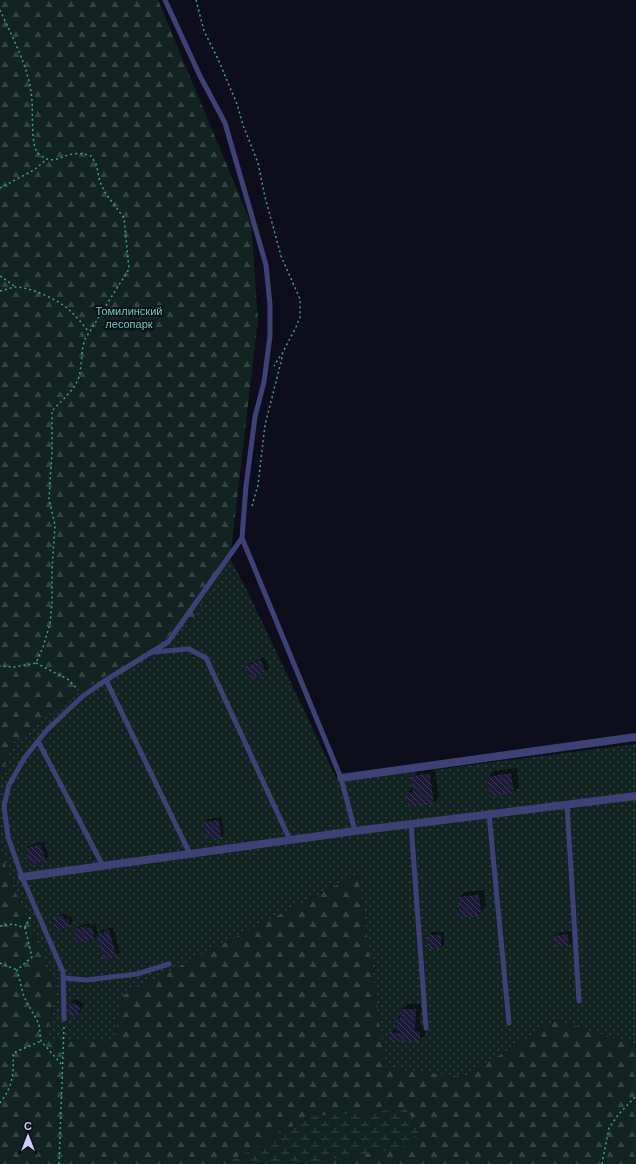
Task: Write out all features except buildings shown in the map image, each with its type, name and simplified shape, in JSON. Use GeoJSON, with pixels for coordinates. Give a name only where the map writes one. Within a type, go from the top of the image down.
{"type":"FeatureCollection","features":[{"type":"Feature","properties":{"kind":"street"},"geometry":{"type":"LineString","coordinates":[[341,778],[636,737]]}},
{"type":"Feature","properties":{"kind":"street"},"geometry":{"type":"LineString","coordinates":[[22,877],[355,831],[636,796]]}},
{"type":"Feature","properties":{"kind":"lane"},"geometry":{"type":"LineString","coordinates":[[165,0],[200,76],[225,123],[266,265],[270,304],[270,336],[264,382],[255,417],[246,486],[242,538],[341,778],[355,831]]}},
{"type":"Feature","properties":{"kind":"lane"},"geometry":{"type":"LineString","coordinates":[[64,1019],[64,972],[22,877],[8,837],[4,806],[9,785],[25,758],[47,730],[83,696],[168,642],[242,538]]}},
{"type":"Feature","properties":{"kind":"lane"},"geometry":{"type":"LineString","coordinates":[[152,652],[189,649],[206,658],[290,840]]}},
{"type":"Feature","properties":{"kind":"lane"},"geometry":{"type":"LineString","coordinates":[[106,680],[190,854]]}},
{"type":"Feature","properties":{"kind":"lane"},"geometry":{"type":"LineString","coordinates":[[38,741],[103,866]]}},
{"type":"Feature","properties":{"kind":"lane"},"geometry":{"type":"LineString","coordinates":[[567,804],[579,1001]]}},
{"type":"Feature","properties":{"kind":"lane"},"geometry":{"type":"LineString","coordinates":[[489,814],[509,1023]]}},
{"type":"Feature","properties":{"kind":"lane"},"geometry":{"type":"LineString","coordinates":[[411,824],[426,1028]]}},
{"type":"Feature","properties":{"kind":"lane"},"geometry":{"type":"LineString","coordinates":[[64,978],[86,980],[137,974],[169,964]]}},
{"type":"Feature","properties":{"kind":"path"},"geometry":{"type":"LineString","coordinates":[[196,0],[204,31],[238,104],[243,125],[258,163],[265,197],[281,256],[300,299],[300,317],[296,327],[283,352],[264,382]]}},
{"type":"Feature","properties":{"kind":"path"},"geometry":{"type":"LineString","coordinates":[[0,10],[23,62],[31,89],[34,146],[37,153],[46,159],[55,160],[81,153],[91,156],[96,164],[100,182],[106,194],[124,218],[129,269],[88,331],[82,349],[80,372],[76,383],[52,411],[52,451],[49,499],[55,525],[52,570],[52,603],[50,624],[36,663]]}},
{"type":"Feature","properties":{"kind":"path"},"geometry":{"type":"LineString","coordinates":[[0,188],[34,170],[46,159]]}},
{"type":"Feature","properties":{"kind":"path"},"geometry":{"type":"LineString","coordinates":[[0,276],[16,287],[30,290],[67,308],[88,331]]}},
{"type":"Feature","properties":{"kind":"path"},"geometry":{"type":"LineString","coordinates":[[0,291],[16,287]]}},
{"type":"Feature","properties":{"kind":"path"},"geometry":{"type":"LineString","coordinates":[[252,506],[258,485],[265,425],[283,352]]}},
{"type":"Feature","properties":{"kind":"path"},"geometry":{"type":"LineString","coordinates":[[0,666],[14,667],[36,663],[69,680],[83,696]]}},
{"type":"Feature","properties":{"kind":"path"},"geometry":{"type":"LineString","coordinates":[[17,970],[32,957],[25,928],[35,906]]}},
{"type":"Feature","properties":{"kind":"path"},"geometry":{"type":"LineString","coordinates":[[0,926],[13,924],[25,928]]}},
{"type":"Feature","properties":{"kind":"path"},"geometry":{"type":"LineString","coordinates":[[0,963],[17,970]]}},
{"type":"Feature","properties":{"kind":"path"},"geometry":{"type":"LineString","coordinates":[[17,970],[24,997],[39,1024],[41,1041],[63,1066]]}},
{"type":"Feature","properties":{"kind":"path"},"geometry":{"type":"LineString","coordinates":[[59,1164],[64,1019]]}},
{"type":"Feature","properties":{"kind":"path"},"geometry":{"type":"LineString","coordinates":[[0,1103],[11,1086],[14,1072],[13,1053],[41,1041]]}},
{"type":"Feature","properties":{"kind":"path"},"geometry":{"type":"LineString","coordinates":[[602,1164],[609,1128],[618,1115],[636,1096]]}},
{"type":"Feature","properties":{"kind":"green space","name":"Томилинский лесопарк"},"geometry":{"type":"Polygon","coordinates":[[[0,0],[158,0],[251,223],[258,319],[230,559],[191,622],[66,701],[14,741],[0,779],[0,0]]]}},
{"type":"Feature","properties":{"kind":"green space"},"geometry":{"type":"Polygon","coordinates":[[[230,559],[245,586],[338,782],[636,744],[636,1045],[556,1020],[464,1077],[386,1068],[358,874],[123,995],[113,1042],[46,1040],[57,987],[9,877],[2,853],[0,835],[0,779],[14,741],[66,701],[191,622],[230,559]]]}},
{"type":"Feature","properties":{"kind":"green space"},"geometry":{"type":"Polygon","coordinates":[[[0,835],[2,853],[9,877],[57,987],[46,1039],[113,1042],[123,995],[358,874],[386,1068],[464,1077],[556,1020],[636,1045],[636,1164],[325,1164],[333,1159],[311,1116],[225,1164],[0,1164],[0,835]]]}},
{"type":"Feature","properties":{"kind":"green space"},"geometry":{"type":"Polygon","coordinates":[[[406,1109],[421,1130],[400,1149],[333,1159],[325,1164],[225,1164],[311,1116],[406,1109]]]}}]}
